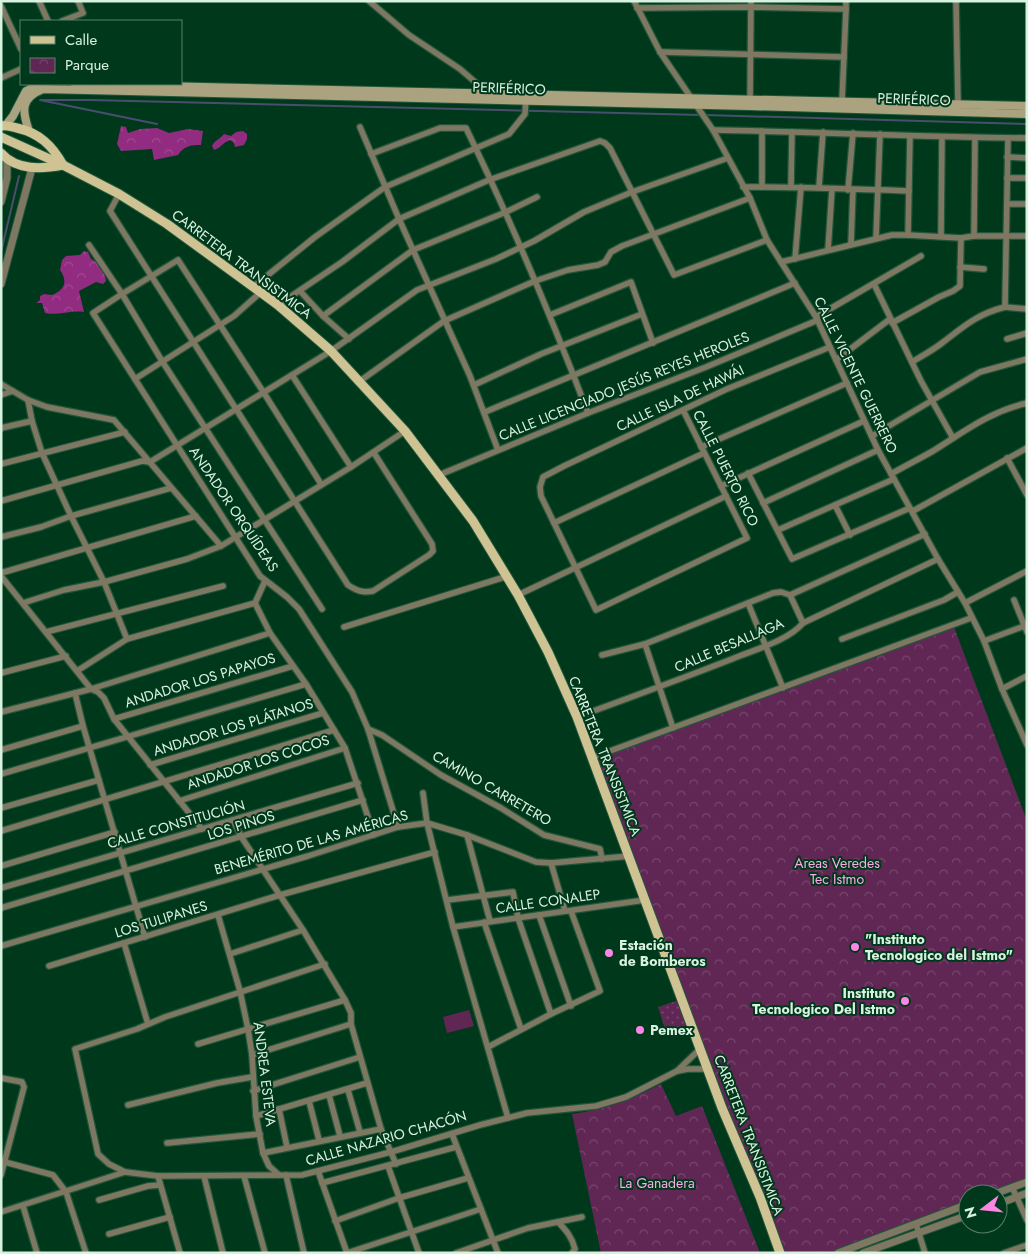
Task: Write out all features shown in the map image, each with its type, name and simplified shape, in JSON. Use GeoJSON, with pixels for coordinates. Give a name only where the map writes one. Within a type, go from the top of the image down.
{"type":"FeatureCollection","features":[{"type":"Feature","properties":{"kind":"main road"},"geometry":{"type":"LineString","coordinates":[[29,131],[23,114],[26,101],[39,85]]}},
{"type":"Feature","properties":{"kind":"main road","name":"PERIFÉRICO"},"geometry":{"type":"LineString","coordinates":[[103,85],[526,104],[842,101],[1027,106]]}},
{"type":"Feature","properties":{"kind":"main road","name":"PERIFÉRICO"},"geometry":{"type":"LineString","coordinates":[[33,90],[266,91]]}},
{"type":"Feature","properties":{"kind":"main road"},"geometry":{"type":"LineString","coordinates":[[3,126],[13,116],[26,91],[33,90]]}},
{"type":"Feature","properties":{"kind":"main road","name":"PERIFÉRICO"},"geometry":{"type":"LineString","coordinates":[[277,92],[489,94],[526,104]]}},
{"type":"Feature","properties":{"kind":"main road","name":"PERIFÉRICO"},"geometry":{"type":"LineString","coordinates":[[751,102],[1027,114]]}},
{"type":"Feature","properties":{"kind":"main road"},"geometry":{"type":"LineString","coordinates":[[3,126],[29,131],[48,143],[63,165],[32,168],[4,156]]}},
{"type":"Feature","properties":{"kind":"main road","name":"CARRETERA TRANSISTMICA"},"geometry":{"type":"LineString","coordinates":[[1,137],[63,165],[120,194],[167,224],[278,305],[331,351],[360,381],[405,431],[473,520],[508,576],[548,652],[577,717],[728,1122],[760,1197],[780,1253]]}},
{"type":"Feature","properties":{"kind":"street"},"geometry":{"type":"LineString","coordinates":[[39,1],[48,20]]}},
{"type":"Feature","properties":{"kind":"street"},"geometry":{"type":"LineString","coordinates":[[65,20],[83,13],[78,1]]}},
{"type":"Feature","properties":{"kind":"street"},"geometry":{"type":"LineString","coordinates":[[369,1],[409,35],[460,69],[489,94]]}},
{"type":"Feature","properties":{"kind":"street","name":"CALLE VICENTE GUERRERO"},"geometry":{"type":"LineString","coordinates":[[634,1],[660,52],[713,130],[750,198],[767,240],[817,318],[878,450],[911,510]]}},
{"type":"Feature","properties":{"kind":"street"},"geometry":{"type":"LineString","coordinates":[[842,101],[846,1]]}},
{"type":"Feature","properties":{"kind":"street"},"geometry":{"type":"LineString","coordinates":[[956,1],[958,104]]}},
{"type":"Feature","properties":{"kind":"street"},"geometry":{"type":"LineString","coordinates":[[637,8],[750,4],[846,9]]}},
{"type":"Feature","properties":{"kind":"street"},"geometry":{"type":"LineString","coordinates":[[750,4],[751,102]]}},
{"type":"Feature","properties":{"kind":"street"},"geometry":{"type":"LineString","coordinates":[[1,6],[20,47]]}},
{"type":"Feature","properties":{"kind":"street"},"geometry":{"type":"LineString","coordinates":[[660,52],[844,57]]}},
{"type":"Feature","properties":{"kind":"street"},"geometry":{"type":"LineString","coordinates":[[1,78],[20,69]]}},
{"type":"Feature","properties":{"kind":"street"},"geometry":{"type":"LineString","coordinates":[[135,379],[234,316],[257,290],[315,237],[386,187],[509,134],[526,104]]}},
{"type":"Feature","properties":{"kind":"street"},"geometry":{"type":"LineString","coordinates":[[360,127],[399,219],[474,384],[498,450]]}},
{"type":"Feature","properties":{"kind":"street"},"geometry":{"type":"LineString","coordinates":[[371,154],[440,128],[466,128],[536,281],[588,413]]}},
{"type":"Feature","properties":{"kind":"street"},"geometry":{"type":"LineString","coordinates":[[713,130],[853,133],[942,138],[1027,138]]}},
{"type":"Feature","properties":{"kind":"street"},"geometry":{"type":"LineString","coordinates":[[762,131],[762,187]]}},
{"type":"Feature","properties":{"kind":"street"},"geometry":{"type":"LineString","coordinates":[[791,186],[792,132]]}},
{"type":"Feature","properties":{"kind":"street"},"geometry":{"type":"LineString","coordinates":[[819,188],[823,132]]}},
{"type":"Feature","properties":{"kind":"street"},"geometry":{"type":"LineString","coordinates":[[851,244],[853,133]]}},
{"type":"Feature","properties":{"kind":"street"},"geometry":{"type":"LineString","coordinates":[[876,238],[880,134]]}},
{"type":"Feature","properties":{"kind":"street"},"geometry":{"type":"LineString","coordinates":[[908,235],[910,136]]}},
{"type":"Feature","properties":{"kind":"street"},"geometry":{"type":"LineString","coordinates":[[941,236],[942,138]]}},
{"type":"Feature","properties":{"kind":"street"},"geometry":{"type":"LineString","coordinates":[[974,236],[975,138]]}},
{"type":"Feature","properties":{"kind":"street"},"geometry":{"type":"LineString","coordinates":[[1005,307],[1008,138]]}},
{"type":"Feature","properties":{"kind":"street"},"geometry":{"type":"LineString","coordinates":[[278,305],[399,219],[489,180],[600,141],[605,143],[655,235],[674,275],[767,240]]}},
{"type":"Feature","properties":{"kind":"street"},"geometry":{"type":"LineString","coordinates":[[1,202],[7,178],[4,156]]}},
{"type":"Feature","properties":{"kind":"street"},"geometry":{"type":"LineString","coordinates":[[1007,157],[1027,158]]}},
{"type":"Feature","properties":{"kind":"street"},"geometry":{"type":"LineString","coordinates":[[1,501],[142,461],[150,462],[331,351],[417,290],[496,260],[584,212],[632,192],[728,158]]}},
{"type":"Feature","properties":{"kind":"street"},"geometry":{"type":"LineString","coordinates":[[1,284],[32,168]]}},
{"type":"Feature","properties":{"kind":"street"},"geometry":{"type":"LineString","coordinates":[[1007,178],[1027,178]]}},
{"type":"Feature","properties":{"kind":"street"},"geometry":{"type":"LineString","coordinates":[[743,187],[791,186],[909,191]]}},
{"type":"Feature","properties":{"kind":"street"},"geometry":{"type":"LineString","coordinates":[[795,259],[801,187]]}},
{"type":"Feature","properties":{"kind":"street"},"geometry":{"type":"LineString","coordinates":[[828,250],[832,189]]}},
{"type":"Feature","properties":{"kind":"street"},"geometry":{"type":"LineString","coordinates":[[120,194],[110,212],[348,585],[364,593],[373,591],[430,555],[433,551],[432,544],[374,452]]}},
{"type":"Feature","properties":{"kind":"street"},"geometry":{"type":"LineString","coordinates":[[323,316],[413,250],[506,212],[537,196]]}},
{"type":"Feature","properties":{"kind":"street"},"geometry":{"type":"LineString","coordinates":[[360,381],[444,320],[536,281],[568,270],[598,265],[605,262],[611,252],[750,198]]}},
{"type":"Feature","properties":{"kind":"street"},"geometry":{"type":"LineString","coordinates":[[1007,204],[1027,204]]}},
{"type":"Feature","properties":{"kind":"street"},"geometry":{"type":"LineString","coordinates":[[781,262],[876,238],[908,235],[961,238],[1006,235],[1027,236]]}},
{"type":"Feature","properties":{"kind":"street"},"geometry":{"type":"LineString","coordinates":[[836,360],[891,321],[960,286],[961,238]]}},
{"type":"Feature","properties":{"kind":"street"},"geometry":{"type":"LineString","coordinates":[[89,245],[322,609]]}},
{"type":"Feature","properties":{"kind":"street","name":"CALLE LICENCIADO JESÚS REYES HEROLES"},"geometry":{"type":"LineString","coordinates":[[439,474],[706,367],[817,318],[921,256]]}},
{"type":"Feature","properties":{"kind":"street"},"geometry":{"type":"LineString","coordinates":[[122,294],[178,260],[321,484]]}},
{"type":"Feature","properties":{"kind":"street"},"geometry":{"type":"LineString","coordinates":[[960,267],[984,269]]}},
{"type":"Feature","properties":{"kind":"street"},"geometry":{"type":"LineString","coordinates":[[550,315],[631,282],[653,343]]}},
{"type":"Feature","properties":{"kind":"street"},"geometry":{"type":"LineString","coordinates":[[485,412],[795,283]]}},
{"type":"Feature","properties":{"kind":"street"},"geometry":{"type":"LineString","coordinates":[[874,284],[912,362],[953,438]]}},
{"type":"Feature","properties":{"kind":"street"},"geometry":{"type":"LineString","coordinates":[[300,291],[323,316],[349,339]]}},
{"type":"Feature","properties":{"kind":"street","name":"ANDADOR ORQUÍDEAS"},"geometry":{"type":"LineString","coordinates":[[122,294],[93,313],[260,576],[299,609],[352,692],[368,729],[398,827]]}},
{"type":"Feature","properties":{"kind":"street"},"geometry":{"type":"LineString","coordinates":[[912,362],[976,318],[1005,307],[1027,309]]}},
{"type":"Feature","properties":{"kind":"street"},"geometry":{"type":"LineString","coordinates":[[474,384],[541,354],[642,314]]}},
{"type":"Feature","properties":{"kind":"street"},"geometry":{"type":"LineString","coordinates":[[1006,339],[1027,334]]}},
{"type":"Feature","properties":{"kind":"street","name":"CALLE ISLA DE HAWÁI"},"geometry":{"type":"LineString","coordinates":[[554,523],[541,496],[540,487],[543,478],[564,466],[727,389],[830,347]]}},
{"type":"Feature","properties":{"kind":"street"},"geometry":{"type":"LineString","coordinates":[[872,436],[980,372],[1027,359]]}},
{"type":"Feature","properties":{"kind":"street"},"geometry":{"type":"LineString","coordinates":[[292,375],[350,467]]}},
{"type":"Feature","properties":{"kind":"street"},"geometry":{"type":"LineString","coordinates":[[575,567],[554,523],[702,450],[847,383]]}},
{"type":"Feature","properties":{"kind":"street"},"geometry":{"type":"LineString","coordinates":[[1,384],[28,400],[47,406],[114,420],[221,546]]}},
{"type":"Feature","properties":{"kind":"street"},"geometry":{"type":"LineString","coordinates":[[1,395],[13,391]]}},
{"type":"Feature","properties":{"kind":"street"},"geometry":{"type":"LineString","coordinates":[[28,400],[42,453],[104,582],[127,639]]}},
{"type":"Feature","properties":{"kind":"street"},"geometry":{"type":"LineString","coordinates":[[778,530],[835,505],[893,476],[982,420],[1006,408],[1027,403]]}},
{"type":"Feature","properties":{"kind":"street","name":"CALLE PUERTO RICO"},"geometry":{"type":"LineString","coordinates":[[575,567],[596,610],[747,538],[682,410]]}},
{"type":"Feature","properties":{"kind":"street"},"geometry":{"type":"LineString","coordinates":[[1,428],[32,421]]}},
{"type":"Feature","properties":{"kind":"street"},"geometry":{"type":"LineString","coordinates":[[720,486],[864,421]]}},
{"type":"Feature","properties":{"kind":"street"},"geometry":{"type":"LineString","coordinates":[[23,603],[64,590],[104,582],[187,559],[221,546],[405,431]]}},
{"type":"Feature","properties":{"kind":"street"},"geometry":{"type":"LineString","coordinates":[[1,464],[125,432]]}},
{"type":"Feature","properties":{"kind":"street"},"geometry":{"type":"LineString","coordinates":[[748,473],[792,559],[911,510],[1027,448]]}},
{"type":"Feature","properties":{"kind":"street"},"geometry":{"type":"LineString","coordinates":[[763,503],[878,450]]}},
{"type":"Feature","properties":{"kind":"street"},"geometry":{"type":"LineString","coordinates":[[1007,458],[1027,495]]}},
{"type":"Feature","properties":{"kind":"street"},"geometry":{"type":"LineString","coordinates":[[1,537],[171,488]]}},
{"type":"Feature","properties":{"kind":"street"},"geometry":{"type":"LineString","coordinates":[[518,595],[726,496]]}},
{"type":"Feature","properties":{"kind":"street"},"geometry":{"type":"LineString","coordinates":[[835,505],[850,535]]}},
{"type":"Feature","properties":{"kind":"street"},"geometry":{"type":"LineString","coordinates":[[911,510],[984,641],[1002,689],[1027,745]]}},
{"type":"Feature","properties":{"kind":"street"},"geometry":{"type":"LineString","coordinates":[[196,516],[1,574],[91,689],[98,692],[104,698],[114,719],[202,829]]}},
{"type":"Feature","properties":{"kind":"street"},"geometry":{"type":"LineString","coordinates":[[602,655],[645,644],[772,593],[781,592],[790,595],[924,534]]}},
{"type":"Feature","properties":{"kind":"street","name":"CALLE BESALLAGA"},"geometry":{"type":"LineString","coordinates":[[577,717],[659,688],[766,645],[786,636],[803,623],[938,559]]}},
{"type":"Feature","properties":{"kind":"street"},"geometry":{"type":"LineString","coordinates":[[964,603],[1027,571]]}},
{"type":"Feature","properties":{"kind":"street"},"geometry":{"type":"LineString","coordinates":[[344,627],[508,576]]}},
{"type":"Feature","properties":{"kind":"street"},"geometry":{"type":"LineString","coordinates":[[77,671],[127,639],[255,603],[265,581]]}},
{"type":"Feature","properties":{"kind":"street"},"geometry":{"type":"LineString","coordinates":[[46,632],[223,586]]}},
{"type":"Feature","properties":{"kind":"street"},"geometry":{"type":"LineString","coordinates":[[842,639],[944,600],[958,592]]}},
{"type":"Feature","properties":{"kind":"street"},"geometry":{"type":"LineString","coordinates":[[790,595],[803,623]]}},
{"type":"Feature","properties":{"kind":"street"},"geometry":{"type":"LineString","coordinates":[[984,641],[1026,628],[1014,600]]}},
{"type":"Feature","properties":{"kind":"street"},"geometry":{"type":"LineString","coordinates":[[748,602],[783,688]]}},
{"type":"Feature","properties":{"kind":"street"},"geometry":{"type":"LineString","coordinates":[[255,603],[270,632],[306,684],[345,748],[374,834]]}},
{"type":"Feature","properties":{"kind":"street"},"geometry":{"type":"LineString","coordinates":[[592,758],[971,618]]}},
{"type":"Feature","properties":{"kind":"street"},"geometry":{"type":"LineString","coordinates":[[1,712],[91,689],[270,632]]}},
{"type":"Feature","properties":{"kind":"street"},"geometry":{"type":"LineString","coordinates":[[645,644],[673,728]]}},
{"type":"Feature","properties":{"kind":"street"},"geometry":{"type":"LineString","coordinates":[[1,674],[66,656]]}},
{"type":"Feature","properties":{"kind":"street","name":"ANDADOR LOS PAPAYOS"},"geometry":{"type":"LineString","coordinates":[[114,719],[293,666]]}},
{"type":"Feature","properties":{"kind":"street"},"geometry":{"type":"LineString","coordinates":[[1002,689],[1027,676]]}},
{"type":"Feature","properties":{"kind":"street"},"geometry":{"type":"LineString","coordinates":[[1,774],[306,684]]}},
{"type":"Feature","properties":{"kind":"street"},"geometry":{"type":"LineString","coordinates":[[75,693],[82,726],[145,937]]}},
{"type":"Feature","properties":{"kind":"street","name":"ANDADOR LOS PLÁTANOS"},"geometry":{"type":"LineString","coordinates":[[150,764],[323,713]]}},
{"type":"Feature","properties":{"kind":"street"},"geometry":{"type":"LineString","coordinates":[[1,750],[82,726]]}},
{"type":"Feature","properties":{"kind":"street","name":"CAMINO CARRETERO"},"geometry":{"type":"LineString","coordinates":[[368,729],[382,735],[440,775],[544,834],[600,849],[602,859]]}},
{"type":"Feature","properties":{"kind":"street"},"geometry":{"type":"LineString","coordinates":[[1,831],[334,730]]}},
{"type":"Feature","properties":{"kind":"street","name":"ANDADOR LOS COCOS"},"geometry":{"type":"LineString","coordinates":[[179,801],[345,748]]}},
{"type":"Feature","properties":{"kind":"street"},"geometry":{"type":"LineString","coordinates":[[1,808],[99,780]]}},
{"type":"Feature","properties":{"kind":"street","name":"CALLE CONSTITUCIÓN"},"geometry":{"type":"LineString","coordinates":[[1,888],[358,783]]}},
{"type":"Feature","properties":{"kind":"street"},"geometry":{"type":"LineString","coordinates":[[423,793],[427,823],[453,926],[508,1118]]}},
{"type":"Feature","properties":{"kind":"street","name":"LOS PINOS"},"geometry":{"type":"LineString","coordinates":[[1,908],[242,838],[363,800]]}},
{"type":"Feature","properties":{"kind":"street"},"geometry":{"type":"LineString","coordinates":[[233,820],[242,838],[325,964],[346,1000],[351,1013],[351,1024],[380,1129],[396,1164]]}},
{"type":"Feature","properties":{"kind":"street","name":"BENEMÉRITO DE LAS AMÉRICAS"},"geometry":{"type":"LineString","coordinates":[[2,944],[136,907],[398,827],[427,823],[467,835],[536,862],[551,863],[630,856]]}},
{"type":"Feature","properties":{"kind":"street"},"geometry":{"type":"LineString","coordinates":[[1,866],[115,832]]}},
{"type":"Feature","properties":{"kind":"street"},"geometry":{"type":"LineString","coordinates":[[467,835],[484,896],[487,922],[521,1029]]}},
{"type":"Feature","properties":{"kind":"street","name":"LOS TULIPANES"},"geometry":{"type":"LineString","coordinates":[[49,966],[280,895],[435,852]]}},
{"type":"Feature","properties":{"kind":"street"},"geometry":{"type":"LineString","coordinates":[[488,1047],[600,991],[551,863]]}},
{"type":"Feature","properties":{"kind":"street"},"geometry":{"type":"LineString","coordinates":[[447,900],[513,892],[518,918],[552,1014]]}},
{"type":"Feature","properties":{"kind":"street","name":"CALLE CONALEP"},"geometry":{"type":"LineString","coordinates":[[453,926],[646,900]]}},
{"type":"Feature","properties":{"kind":"street","name":"ANDREA ESTEVA"},"geometry":{"type":"LineString","coordinates":[[218,915],[240,991],[248,1029],[252,1055],[256,1116],[263,1153],[269,1166],[279,1175]]}},
{"type":"Feature","properties":{"kind":"street"},"geometry":{"type":"LineString","coordinates":[[539,915],[571,1006]]}},
{"type":"Feature","properties":{"kind":"street"},"geometry":{"type":"LineString","coordinates":[[230,954],[303,930]]}},
{"type":"Feature","properties":{"kind":"street"},"geometry":{"type":"LineString","coordinates":[[124,943],[148,1024],[240,991],[325,964]]}},
{"type":"Feature","properties":{"kind":"street"},"geometry":{"type":"LineString","coordinates":[[198,1044],[346,1000]]}},
{"type":"Feature","properties":{"kind":"street","name":"CALLE NAZARIO CHACÓN"},"geometry":{"type":"LineString","coordinates":[[148,1024],[75,1049],[98,1154],[110,1164],[125,1172],[158,1176],[302,1175],[527,1113],[596,1106],[626,1097],[677,1071],[708,1069]]}},
{"type":"Feature","properties":{"kind":"street"},"geometry":{"type":"LineString","coordinates":[[252,1055],[351,1024]]}},
{"type":"Feature","properties":{"kind":"street","name":"CALLE NAZARIO CHACÓN"},"geometry":{"type":"LineString","coordinates":[[677,1071],[700,1048]]}},
{"type":"Feature","properties":{"kind":"street"},"geometry":{"type":"LineString","coordinates":[[254,1091],[360,1057]]}},
{"type":"Feature","properties":{"kind":"street"},"geometry":{"type":"LineString","coordinates":[[128,1105],[217,1083],[252,1077]]}},
{"type":"Feature","properties":{"kind":"street"},"geometry":{"type":"LineString","coordinates":[[1,1078],[22,1082],[24,1087],[1,1175]]}},
{"type":"Feature","properties":{"kind":"street"},"geometry":{"type":"LineString","coordinates":[[256,1116],[368,1083]]}},
{"type":"Feature","properties":{"kind":"street"},"geometry":{"type":"LineString","coordinates":[[348,1090],[360,1132]]}},
{"type":"Feature","properties":{"kind":"street"},"geometry":{"type":"LineString","coordinates":[[329,1095],[340,1136]]}},
{"type":"Feature","properties":{"kind":"street"},"geometry":{"type":"LineString","coordinates":[[309,1101],[319,1140]]}},
{"type":"Feature","properties":{"kind":"street"},"geometry":{"type":"LineString","coordinates":[[279,1109],[288,1147]]}},
{"type":"Feature","properties":{"kind":"street"},"geometry":{"type":"LineString","coordinates":[[263,1153],[380,1129]]}},
{"type":"Feature","properties":{"kind":"street"},"geometry":{"type":"LineString","coordinates":[[167,1142],[260,1134]]}},
{"type":"Feature","properties":{"kind":"street"},"geometry":{"type":"LineString","coordinates":[[452,1134],[498,1253]]}},
{"type":"Feature","properties":{"kind":"street"},"geometry":{"type":"LineString","coordinates":[[322,1183],[456,1148]]}},
{"type":"Feature","properties":{"kind":"street"},"geometry":{"type":"LineString","coordinates":[[3,1162],[53,1175],[66,1192],[86,1253]]}},
{"type":"Feature","properties":{"kind":"street"},"geometry":{"type":"LineString","coordinates":[[388,1166],[419,1253]]}},
{"type":"Feature","properties":{"kind":"street"},"geometry":{"type":"LineString","coordinates":[[318,1171],[347,1253],[481,1209]]}},
{"type":"Feature","properties":{"kind":"street"},"geometry":{"type":"LineString","coordinates":[[1,1212],[125,1172]]}},
{"type":"Feature","properties":{"kind":"street"},"geometry":{"type":"LineString","coordinates":[[286,1175],[304,1253]]}},
{"type":"Feature","properties":{"kind":"street"},"geometry":{"type":"LineString","coordinates":[[158,1176],[179,1252]]}},
{"type":"Feature","properties":{"kind":"street"},"geometry":{"type":"LineString","coordinates":[[204,1176],[223,1253]]}},
{"type":"Feature","properties":{"kind":"street"},"geometry":{"type":"LineString","coordinates":[[244,1176],[265,1253]]}},
{"type":"Feature","properties":{"kind":"street"},"geometry":{"type":"LineString","coordinates":[[335,1221],[399,1198],[468,1178]]}},
{"type":"Feature","properties":{"kind":"street"},"geometry":{"type":"LineString","coordinates":[[1008,1189],[1027,1182]]}},
{"type":"Feature","properties":{"kind":"street"},"geometry":{"type":"LineString","coordinates":[[99,1200],[148,1186],[160,1185]]}},
{"type":"Feature","properties":{"kind":"street"},"geometry":{"type":"LineString","coordinates":[[1012,1187],[1027,1220]]}},
{"type":"Feature","properties":{"kind":"street"},"geometry":{"type":"LineString","coordinates":[[1008,1200],[1027,1193]]}},
{"type":"Feature","properties":{"kind":"street"},"geometry":{"type":"LineString","coordinates":[[23,1206],[37,1253]]}},
{"type":"Feature","properties":{"kind":"street"},"geometry":{"type":"LineString","coordinates":[[838,1253],[958,1208]]}},
{"type":"Feature","properties":{"kind":"street"},"geometry":{"type":"LineString","coordinates":[[109,1234],[170,1217]]}},
{"type":"Feature","properties":{"kind":"street"},"geometry":{"type":"LineString","coordinates":[[456,1253],[528,1228],[582,1217]]}},
{"type":"Feature","properties":{"kind":"street"},"geometry":{"type":"LineString","coordinates":[[863,1253],[958,1219]]}},
{"type":"Feature","properties":{"kind":"street"},"geometry":{"type":"LineString","coordinates":[[558,1222],[567,1231],[573,1242],[575,1249],[572,1253]]}},
{"type":"Feature","properties":{"kind":"street"},"geometry":{"type":"LineString","coordinates":[[916,1224],[925,1253]]}},
{"type":"Feature","properties":{"kind":"street"},"geometry":{"type":"LineString","coordinates":[[1004,1253],[1027,1245]]}},
{"type":"Feature","properties":{"kind":"green space"},"geometry":{"type":"Polygon","coordinates":[[[121,126],[126,127],[128,133],[140,129],[157,128],[169,133],[188,129],[203,131],[201,145],[188,147],[178,155],[154,160],[152,149],[121,151],[117,144],[121,126]]]}},
{"type":"Feature","properties":{"kind":"green space"},"geometry":{"type":"Polygon","coordinates":[[[243,131],[247,134],[244,145],[235,147],[234,143],[230,140],[214,150],[213,144],[224,134],[231,136],[236,132],[243,131]]]}},
{"type":"Feature","properties":{"kind":"green space"},"geometry":{"type":"Polygon","coordinates":[[[84,251],[88,252],[91,259],[101,267],[106,281],[103,284],[96,282],[79,291],[84,312],[45,313],[42,303],[36,303],[40,300],[40,296],[44,294],[52,295],[60,291],[64,285],[64,278],[60,270],[62,260],[66,256],[80,255],[84,251]]]}},
{"type":"Feature","properties":{"kind":"green space","name":"Areas Veredes Tec Istmo"},"geometry":{"type":"Polygon","coordinates":[[[954,627],[1027,821],[1027,1181],[1008,1188],[1008,1184],[958,1184],[958,1208],[838,1253],[780,1253],[591,758],[954,627]]]}},
{"type":"Feature","properties":{"kind":"green space"},"geometry":{"type":"Polygon","coordinates":[[[679,1000],[687,1025],[666,1032],[658,1007],[679,1000]]]}},
{"type":"Feature","properties":{"kind":"green space"},"geometry":{"type":"Polygon","coordinates":[[[469,1010],[474,1026],[447,1033],[443,1017],[469,1010]]]}},
{"type":"Feature","properties":{"kind":"green space","name":"La Ganadera"},"geometry":{"type":"Polygon","coordinates":[[[661,1084],[676,1116],[702,1106],[760,1253],[601,1253],[572,1114],[618,1103],[661,1084]]]}},
{"type":"Feature","properties":{"kind":"waterway"},"geometry":{"type":"LineString","coordinates":[[157,124],[40,100],[701,115]]}},
{"type":"Feature","properties":{"kind":"waterway"},"geometry":{"type":"LineString","coordinates":[[705,115],[1027,124]]}},
{"type":"Feature","properties":{"kind":"waterway"},"geometry":{"type":"LineString","coordinates":[[1,252],[19,176]]}},
{"type":"Feature","properties":{"kind":"place","name":"\"Instituto Tecnologico del Istmo\""},"geometry":{"type":"Point","coordinates":[855,947]}},
{"type":"Feature","properties":{"kind":"place","name":"Estación de Bomberos"},"geometry":{"type":"Point","coordinates":[609,953]}},
{"type":"Feature","properties":{"kind":"place","name":"Instituto Tecnologico Del Istmo"},"geometry":{"type":"Point","coordinates":[905,1001]}},
{"type":"Feature","properties":{"kind":"place","name":"Pemex"},"geometry":{"type":"Point","coordinates":[640,1030]}}]}
